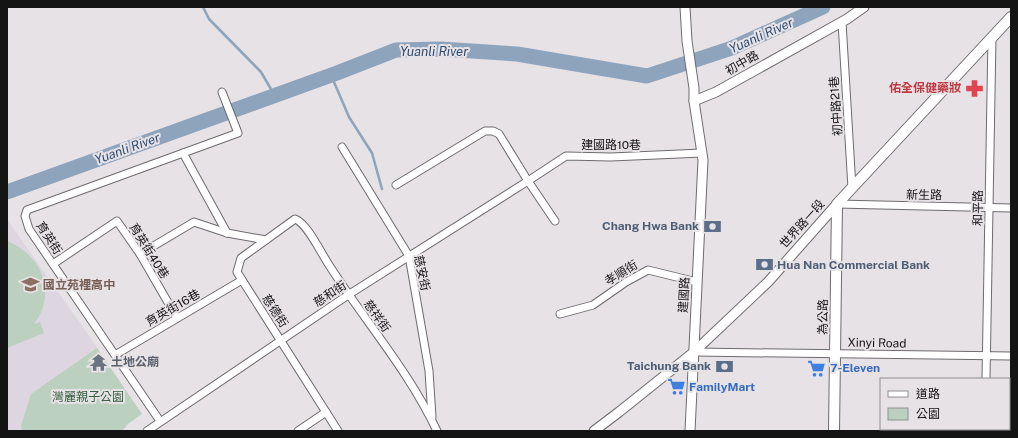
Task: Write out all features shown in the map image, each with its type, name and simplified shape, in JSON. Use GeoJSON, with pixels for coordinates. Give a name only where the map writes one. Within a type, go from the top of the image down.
{"type":"FeatureCollection","features":[{"type":"Feature","properties":{"kind":"main road","name":"世界路一段"},"geometry":{"type":"LineString","coordinates":[[837,204],[1011,16]]}},
{"type":"Feature","properties":{"kind":"main road","name":"為公路"},"geometry":{"type":"LineString","coordinates":[[834,431],[837,204]]}},
{"type":"Feature","properties":{"kind":"street","name":"建國路"},"geometry":{"type":"LineString","coordinates":[[685,7],[687,41],[702,157],[690,431]]}},
{"type":"Feature","properties":{"kind":"street","name":"初中路"},"geometry":{"type":"LineString","coordinates":[[694,101],[716,92],[842,22],[864,7]]}},
{"type":"Feature","properties":{"kind":"street","name":"初中路21巷"},"geometry":{"type":"LineString","coordinates":[[842,22],[852,188]]}},
{"type":"Feature","properties":{"kind":"street","name":"和平路"},"geometry":{"type":"LineString","coordinates":[[986,378],[992,37]]}},
{"type":"Feature","properties":{"kind":"street","name":"育英街"},"geometry":{"type":"LineString","coordinates":[[160,421],[29,229],[25,216],[27,210],[238,133],[222,92]]}},
{"type":"Feature","properties":{"kind":"street"},"geometry":{"type":"LineString","coordinates":[[396,184],[485,131],[493,130],[499,134],[555,221]]}},
{"type":"Feature","properties":{"kind":"street","name":"慈安街"},"geometry":{"type":"LineString","coordinates":[[342,147],[409,256],[430,371],[432,419]]}},
{"type":"Feature","properties":{"kind":"street"},"geometry":{"type":"LineString","coordinates":[[183,153],[227,233]]}},
{"type":"Feature","properties":{"kind":"street","name":"建國路10巷"},"geometry":{"type":"LineString","coordinates":[[528,181],[566,156],[702,157]]}},
{"type":"Feature","properties":{"kind":"street","name":"慈和街"},"geometry":{"type":"LineString","coordinates":[[147,431],[348,295],[528,181]]}},
{"type":"Feature","properties":{"kind":"street","name":"新生路"},"geometry":{"type":"LineString","coordinates":[[837,204],[1011,208]]}},
{"type":"Feature","properties":{"kind":"street","name":"世界路一段"},"geometry":{"type":"LineString","coordinates":[[594,431],[620,412],[694,352],[768,282],[837,204]]}},
{"type":"Feature","properties":{"kind":"street","name":"慈德街"},"geometry":{"type":"LineString","coordinates":[[295,218],[241,258],[237,272],[338,431]]}},
{"type":"Feature","properties":{"kind":"street","name":"慈祥街"},"geometry":{"type":"LineString","coordinates":[[295,218],[300,220],[348,295],[420,398],[437,431]]}},
{"type":"Feature","properties":{"kind":"street","name":"育英街40巷"},"geometry":{"type":"LineString","coordinates":[[53,264],[117,221],[140,254],[177,318]]}},
{"type":"Feature","properties":{"kind":"street"},"geometry":{"type":"LineString","coordinates":[[140,254],[194,222],[227,233],[266,240]]}},
{"type":"Feature","properties":{"kind":"street","name":"孝順街"},"geometry":{"type":"LineString","coordinates":[[560,314],[593,304],[626,282],[648,270],[697,282]]}},
{"type":"Feature","properties":{"kind":"street","name":"育英街16巷"},"geometry":{"type":"LineString","coordinates":[[115,355],[242,280]]}},
{"type":"Feature","properties":{"kind":"street","name":"Xinyi Road"},"geometry":{"type":"LineString","coordinates":[[694,352],[1011,356]]}},
{"type":"Feature","properties":{"kind":"street"},"geometry":{"type":"LineString","coordinates":[[298,431],[326,412]]}},
{"type":"Feature","properties":{"kind":"shaded area","name":"國立苑裡高中"},"geometry":{"type":"Polygon","coordinates":[[[8,221],[99,350],[21,426],[22,431],[7,431],[8,221]]]}},
{"type":"Feature","properties":{"kind":"green space"},"geometry":{"type":"Polygon","coordinates":[[[7,241],[19,247],[29,255],[37,265],[45,288],[45,300],[41,312],[34,324],[40,322],[44,333],[7,348],[7,241]]]}},
{"type":"Feature","properties":{"kind":"green space","name":"灣麗親子公園"},"geometry":{"type":"Polygon","coordinates":[[[97,348],[142,414],[128,424],[122,431],[22,431],[21,426],[31,394],[97,348]]]}},
{"type":"Feature","properties":{"kind":"waterway"},"geometry":{"type":"LineString","coordinates":[[203,7],[209,19],[261,72],[275,96]]}},
{"type":"Feature","properties":{"kind":"waterway","name":"Yuanli River"},"geometry":{"type":"LineString","coordinates":[[7,192],[337,73],[396,50],[441,49],[517,54],[647,76],[732,48],[823,7]]}},
{"type":"Feature","properties":{"kind":"waterway"},"geometry":{"type":"LineString","coordinates":[[331,75],[349,117],[372,153],[382,189]]}},
{"type":"Feature","properties":{"kind":"place","name":"佑全保健藥妝"},"geometry":{"type":"Point","coordinates":[974,88]}},
{"type":"Feature","properties":{"kind":"place","name":"Chang Hwa Bank"},"geometry":{"type":"Point","coordinates":[712,226]}},
{"type":"Feature","properties":{"kind":"place","name":"Hua Nan Commercial Bank"},"geometry":{"type":"Point","coordinates":[764,265]}},
{"type":"Feature","properties":{"kind":"place","name":"國立苑裡高中"},"geometry":{"type":"Point","coordinates":[30,285]}},
{"type":"Feature","properties":{"kind":"place","name":"土地公廟"},"geometry":{"type":"Point","coordinates":[98,362]}},
{"type":"Feature","properties":{"kind":"place","name":"Taichung Bank"},"geometry":{"type":"Point","coordinates":[724,366]}},
{"type":"Feature","properties":{"kind":"place","name":"7-Eleven"},"geometry":{"type":"Point","coordinates":[817,368]}},
{"type":"Feature","properties":{"kind":"place","name":"FamilyMart"},"geometry":{"type":"Point","coordinates":[676,387]}}]}
